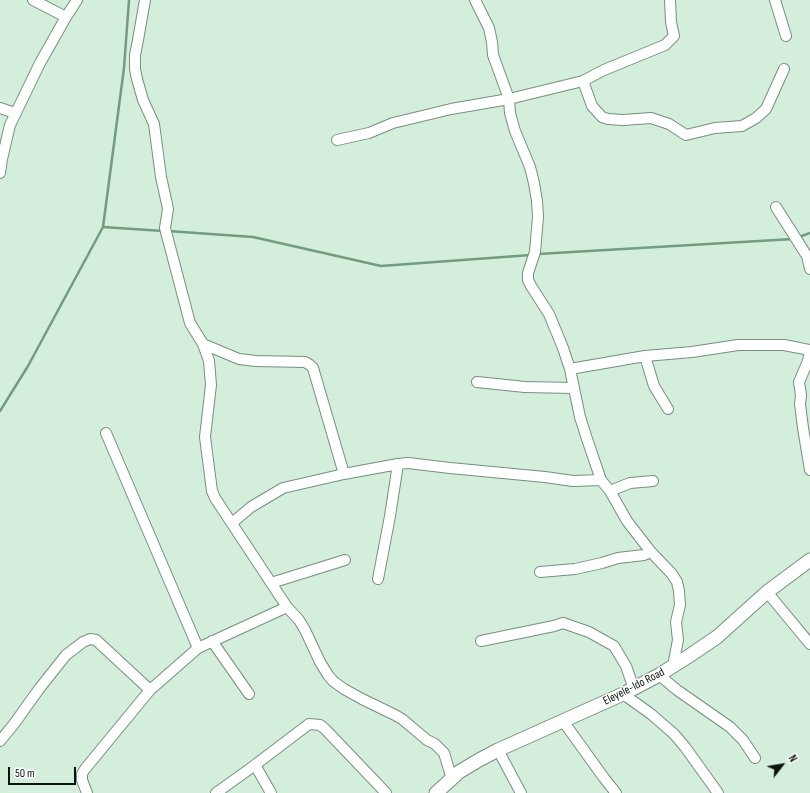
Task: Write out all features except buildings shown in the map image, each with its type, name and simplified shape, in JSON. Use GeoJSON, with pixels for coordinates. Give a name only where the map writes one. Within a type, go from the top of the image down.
{"type":"FeatureCollection","features":[{"type":"Feature","properties":{"kind":"main road","name":"Eleyele-Ido Road"},"geometry":{"type":"LineString","coordinates":[[439,790],[466,768],[498,750],[628,691],[659,675],[716,637],[767,592],[810,560]]}},
{"type":"Feature","properties":{"kind":"street"},"geometry":{"type":"LineString","coordinates":[[33,0],[66,17]]}},
{"type":"Feature","properties":{"kind":"street"},"geometry":{"type":"LineString","coordinates":[[0,173],[5,142],[15,113],[40,63],[77,0]]}},
{"type":"Feature","properties":{"kind":"street"},"geometry":{"type":"LineString","coordinates":[[145,0],[140,22],[135,70],[143,100],[154,124],[161,177],[168,209],[165,228],[190,323],[203,344],[209,361],[211,385],[205,437],[212,491],[287,607],[299,620],[328,675],[333,681],[344,689],[395,714],[434,744],[444,753],[452,779]]}},
{"type":"Feature","properties":{"kind":"street"},"geometry":{"type":"LineString","coordinates":[[476,0],[489,28],[493,55],[509,99],[510,113],[515,131],[530,167],[537,201],[537,239],[535,252],[528,273],[528,280],[530,286],[549,314],[556,330],[570,369],[580,416],[601,480],[610,491],[627,521],[651,552],[672,574],[676,582],[679,591],[680,605],[676,622],[678,640],[673,666]]}},
{"type":"Feature","properties":{"kind":"street"},"geometry":{"type":"LineString","coordinates":[[337,140],[369,133],[393,123],[450,109],[509,99],[583,82],[604,70],[665,45],[674,36],[670,0]]}},
{"type":"Feature","properties":{"kind":"street"},"geometry":{"type":"LineString","coordinates":[[775,0],[786,36]]}},
{"type":"Feature","properties":{"kind":"street"},"geometry":{"type":"LineString","coordinates":[[583,82],[592,106],[602,117],[623,120],[651,118],[669,124],[686,135],[715,128],[742,126],[756,118],[766,109],[784,69]]}},
{"type":"Feature","properties":{"kind":"street"},"geometry":{"type":"LineString","coordinates":[[0,108],[15,113]]}},
{"type":"Feature","properties":{"kind":"street"},"geometry":{"type":"LineString","coordinates":[[776,207],[807,256],[810,269]]}},
{"type":"Feature","properties":{"kind":"street"},"geometry":{"type":"LineString","coordinates":[[203,344],[239,359],[256,361],[305,362],[310,365],[313,368],[344,474]]}},
{"type":"Feature","properties":{"kind":"street"},"geometry":{"type":"LineString","coordinates":[[570,369],[645,356],[692,352],[738,345],[784,345],[810,350],[808,361],[799,382],[801,395],[800,404],[810,470]]}},
{"type":"Feature","properties":{"kind":"street"},"geometry":{"type":"LineString","coordinates":[[645,356],[654,386],[668,409]]}},
{"type":"Feature","properties":{"kind":"street"},"geometry":{"type":"LineString","coordinates":[[477,382],[525,387],[574,388]]}},
{"type":"Feature","properties":{"kind":"street"},"geometry":{"type":"LineString","coordinates":[[106,433],[198,648]]}},
{"type":"Feature","properties":{"kind":"street"},"geometry":{"type":"LineString","coordinates":[[232,524],[251,507],[283,488],[344,474],[398,464],[408,463],[573,481],[601,480]]}},
{"type":"Feature","properties":{"kind":"street"},"geometry":{"type":"LineString","coordinates":[[378,579],[398,464]]}},
{"type":"Feature","properties":{"kind":"street"},"geometry":{"type":"LineString","coordinates":[[610,491],[630,483],[653,481]]}},
{"type":"Feature","properties":{"kind":"street"},"geometry":{"type":"LineString","coordinates":[[540,572],[575,569],[618,558],[644,555],[651,552]]}},
{"type":"Feature","properties":{"kind":"street"},"geometry":{"type":"LineString","coordinates":[[271,583],[345,560]]}},
{"type":"Feature","properties":{"kind":"street"},"geometry":{"type":"LineString","coordinates":[[767,592],[810,644]]}},
{"type":"Feature","properties":{"kind":"street"},"geometry":{"type":"LineString","coordinates":[[87,793],[82,780],[82,774],[85,769],[150,690],[198,648],[287,607]]}},
{"type":"Feature","properties":{"kind":"street"},"geometry":{"type":"LineString","coordinates":[[481,641],[554,626],[564,622],[589,632],[614,646],[626,666],[628,691],[674,734],[718,793]]}},
{"type":"Feature","properties":{"kind":"street"},"geometry":{"type":"LineString","coordinates":[[0,741],[66,655],[86,640],[96,640],[150,690]]}},
{"type":"Feature","properties":{"kind":"street"},"geometry":{"type":"LineString","coordinates":[[212,641],[249,694]]}},
{"type":"Feature","properties":{"kind":"street"},"geometry":{"type":"LineString","coordinates":[[659,675],[677,690],[730,727],[743,740],[756,758]]}},
{"type":"Feature","properties":{"kind":"street"},"geometry":{"type":"LineString","coordinates":[[563,721],[616,793]]}},
{"type":"Feature","properties":{"kind":"street"},"geometry":{"type":"LineString","coordinates":[[216,793],[309,724],[320,725],[325,729],[386,793]]}},
{"type":"Feature","properties":{"kind":"street"},"geometry":{"type":"LineString","coordinates":[[498,750],[521,793]]}},
{"type":"Feature","properties":{"kind":"street"},"geometry":{"type":"LineString","coordinates":[[255,765],[271,793]]}},
{"type":"Feature","properties":{"kind":"waterway"},"geometry":{"type":"LineString","coordinates":[[0,411],[28,366],[103,227],[124,68],[129,0]]}},
{"type":"Feature","properties":{"kind":"waterway"},"geometry":{"type":"LineString","coordinates":[[103,227],[163,231]]}},
{"type":"Feature","properties":{"kind":"waterway"},"geometry":{"type":"LineString","coordinates":[[168,231],[253,237],[381,266],[531,255]]}},
{"type":"Feature","properties":{"kind":"waterway"},"geometry":{"type":"LineString","coordinates":[[799,237],[810,233]]}},
{"type":"Feature","properties":{"kind":"waterway"},"geometry":{"type":"LineString","coordinates":[[538,254],[793,239]]}}]}
